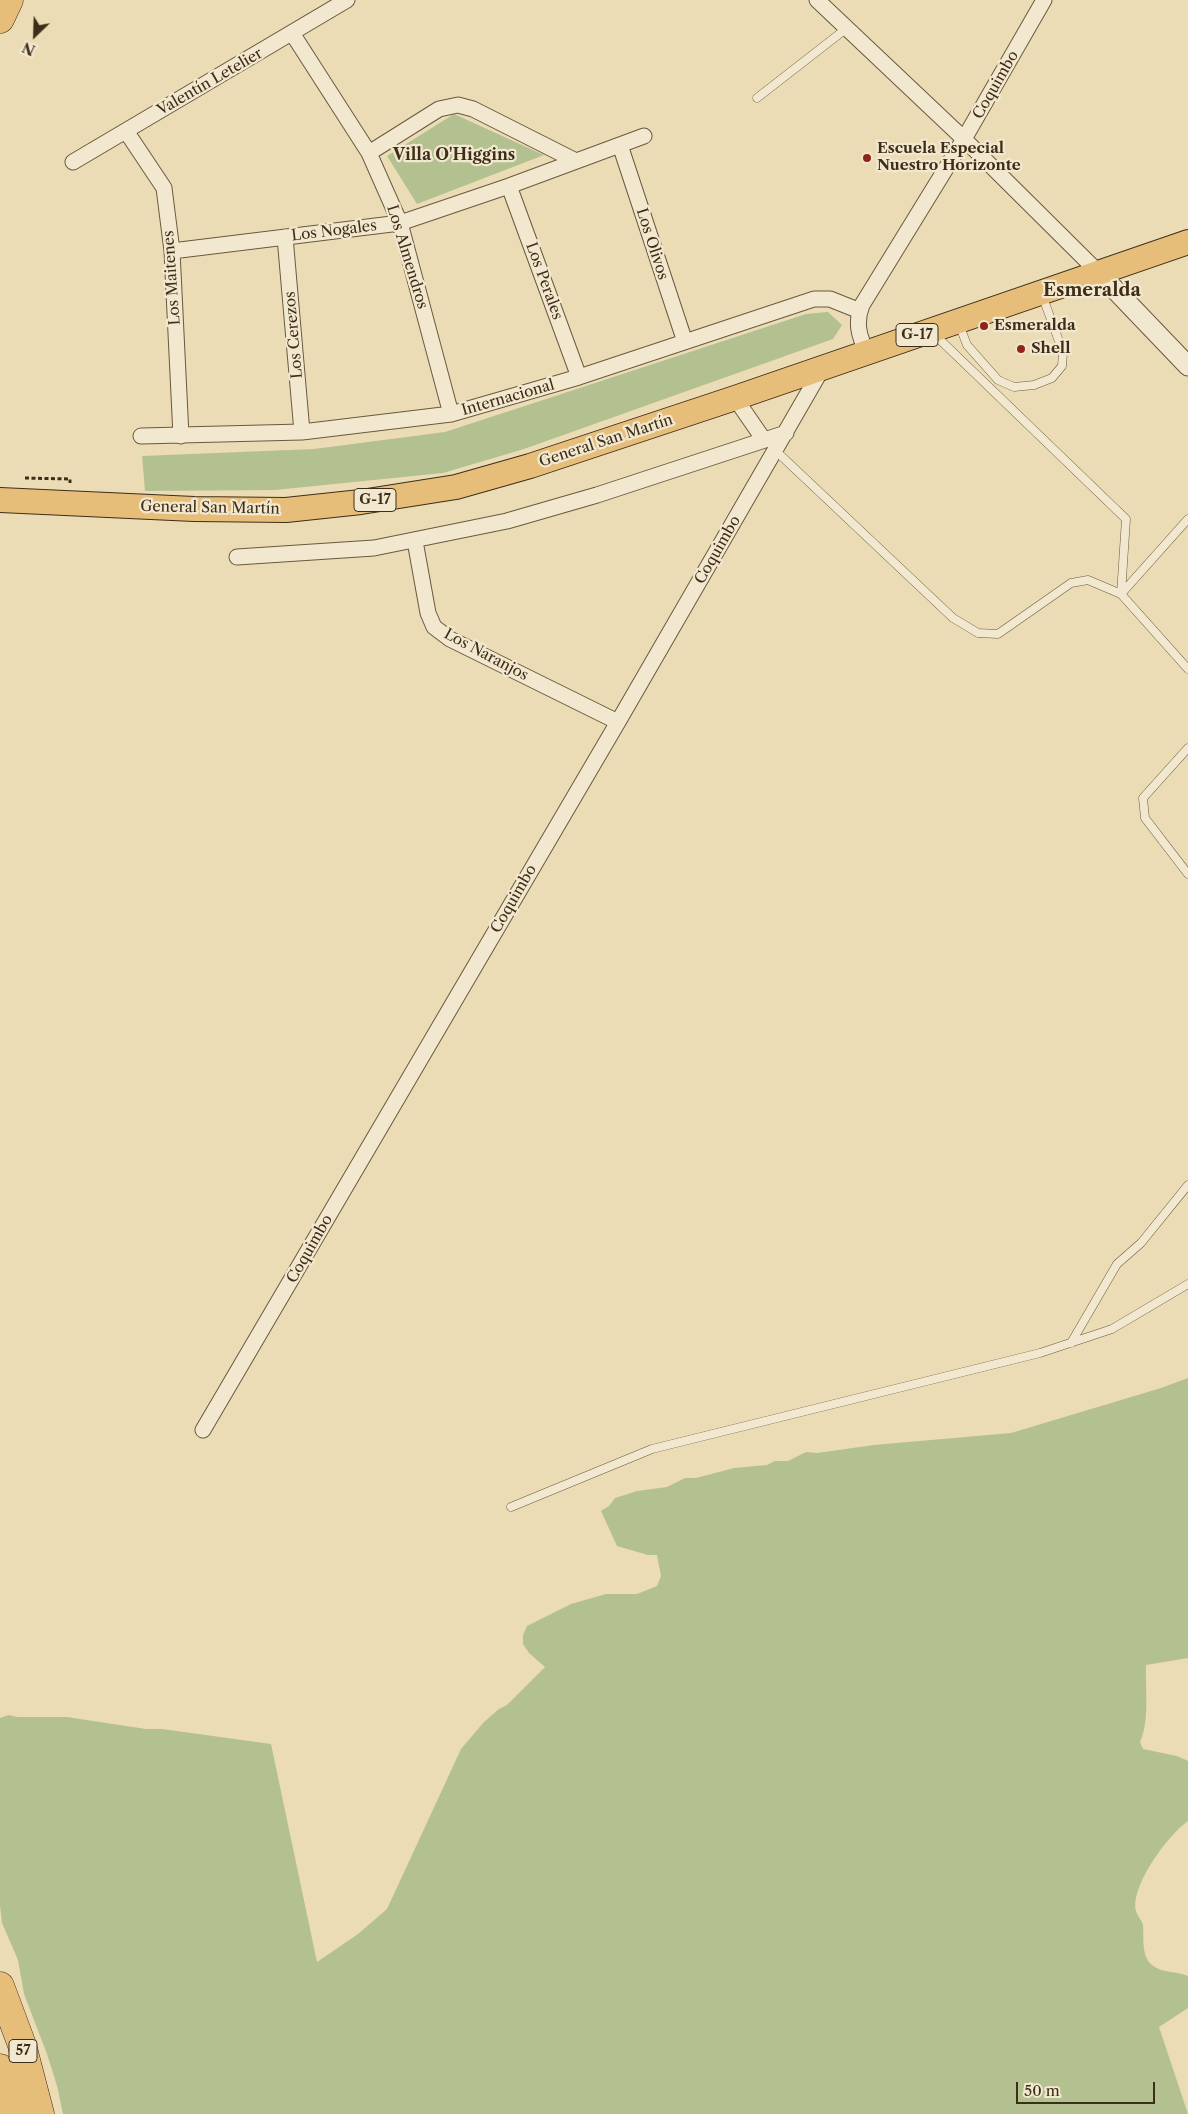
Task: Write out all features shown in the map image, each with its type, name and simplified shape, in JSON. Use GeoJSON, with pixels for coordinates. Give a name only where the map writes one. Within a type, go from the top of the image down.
{"type":"FeatureCollection","features":[{"type":"Feature","properties":{"kind":"highway"},"geometry":{"type":"LineString","coordinates":[[0,19],[9,0]]}},
{"type":"Feature","properties":{"kind":"highway","name":"57"},"geometry":{"type":"LineString","coordinates":[[0,1986],[22,2045],[40,2114]]}},
{"type":"Feature","properties":{"kind":"highway","name":"57"},"geometry":{"type":"LineString","coordinates":[[0,2068],[13,2114]]}},
{"type":"Feature","properties":{"kind":"main road","name":"General San Martín"},"geometry":{"type":"LineString","coordinates":[[0,500],[194,509],[277,510],[361,502],[456,487],[530,466],[735,398],[1188,242]]}},
{"type":"Feature","properties":{"kind":"street","name":"Valentín Letelier"},"geometry":{"type":"LineString","coordinates":[[73,162],[347,0]]}},
{"type":"Feature","properties":{"kind":"street"},"geometry":{"type":"LineString","coordinates":[[817,0],[964,139],[1099,273],[1188,366]]}},
{"type":"Feature","properties":{"kind":"street","name":"Coquimbo"},"geometry":{"type":"LineString","coordinates":[[867,352],[858,330],[860,311],[865,299],[964,139],[1044,0]]}},
{"type":"Feature","properties":{"kind":"street","name":"Los Almendros"},"geometry":{"type":"LineString","coordinates":[[292,33],[369,153],[400,223],[451,414]]}},
{"type":"Feature","properties":{"kind":"street"},"geometry":{"type":"LineString","coordinates":[[369,153],[439,109],[458,105],[472,109],[576,161]]}},
{"type":"Feature","properties":{"kind":"street","name":"Los Maitenes"},"geometry":{"type":"LineString","coordinates":[[126,130],[164,188],[172,251],[181,436]]}},
{"type":"Feature","properties":{"kind":"street","name":"Los Nogales"},"geometry":{"type":"LineString","coordinates":[[172,251],[400,223],[509,186],[644,136]]}},
{"type":"Feature","properties":{"kind":"street","name":"Los Olivos"},"geometry":{"type":"LineString","coordinates":[[620,145],[685,342]]}},
{"type":"Feature","properties":{"kind":"street","name":"Los Perales"},"geometry":{"type":"LineString","coordinates":[[509,186],[579,377]]}},
{"type":"Feature","properties":{"kind":"street","name":"Los Cerezos"},"geometry":{"type":"LineString","coordinates":[[285,237],[302,432]]}},
{"type":"Feature","properties":{"kind":"street","name":"Internacional"},"geometry":{"type":"LineString","coordinates":[[141,436],[302,432],[451,414],[579,377],[814,299],[822,298],[838,301],[860,311]]}},
{"type":"Feature","properties":{"kind":"street","name":"Coquimbo"},"geometry":{"type":"LineString","coordinates":[[203,1430],[618,722],[823,367]]}},
{"type":"Feature","properties":{"kind":"street"},"geometry":{"type":"LineString","coordinates":[[735,398],[764,440]]}},
{"type":"Feature","properties":{"kind":"street"},"geometry":{"type":"LineString","coordinates":[[237,557],[374,548],[507,521],[597,494],[786,432]]}},
{"type":"Feature","properties":{"kind":"street","name":"Los Naranjos"},"geometry":{"type":"LineString","coordinates":[[415,541],[428,613],[434,627],[450,639],[618,722]]}},
{"type":"Feature","properties":{"kind":"lane"},"geometry":{"type":"LineString","coordinates":[[758,98],[846,28]]}},
{"type":"Feature","properties":{"kind":"lane"},"geometry":{"type":"LineString","coordinates":[[958,321],[968,345],[998,380],[1014,388],[1034,385],[1052,378],[1062,366],[1063,352],[1041,293]]}},
{"type":"Feature","properties":{"kind":"lane"},"geometry":{"type":"LineString","coordinates":[[930,331],[1126,519],[1121,594]]}},
{"type":"Feature","properties":{"kind":"lane"},"geometry":{"type":"LineString","coordinates":[[776,451],[953,618],[978,633],[998,634],[1071,583],[1088,580],[1121,594],[1188,669]]}},
{"type":"Feature","properties":{"kind":"lane"},"geometry":{"type":"LineString","coordinates":[[1121,594],[1188,518]]}},
{"type":"Feature","properties":{"kind":"lane"},"geometry":{"type":"LineString","coordinates":[[1188,748],[1143,798],[1145,818],[1188,874]]}},
{"type":"Feature","properties":{"kind":"lane"},"geometry":{"type":"LineString","coordinates":[[1071,1343],[1117,1264],[1141,1243],[1188,1185]]}},
{"type":"Feature","properties":{"kind":"lane"},"geometry":{"type":"LineString","coordinates":[[511,1507],[652,1449],[1040,1354],[1112,1329],[1188,1284]]}},
{"type":"Feature","properties":{"kind":"green space"},"geometry":{"type":"Polygon","coordinates":[[[454,114],[544,155],[417,204],[387,156],[454,114]]]}},
{"type":"Feature","properties":{"kind":"green space"},"geometry":{"type":"Polygon","coordinates":[[[828,312],[842,325],[833,339],[524,449],[443,473],[275,490],[145,491],[142,456],[314,449],[445,432],[806,314],[828,312]]]}},
{"type":"Feature","properties":{"kind":"green space"},"geometry":{"type":"Polygon","coordinates":[[[1188,1378],[1188,1658],[1146,1665],[1146,1714],[1140,1742],[1143,1749],[1177,1756],[1188,1761],[1188,1821],[1171,1837],[1153,1861],[1139,1888],[1136,1911],[1143,1925],[1144,1946],[1148,1961],[1156,1968],[1188,1976],[1188,2008],[1159,2027],[1188,2114],[63,2114],[47,2054],[24,1994],[18,1960],[2,1923],[0,1905],[0,1718],[9,1715],[17,1717],[67,1717],[146,1729],[162,1729],[271,1744],[317,1962],[358,1934],[387,1909],[461,1749],[484,1722],[499,1709],[507,1705],[545,1667],[529,1653],[523,1644],[523,1635],[527,1626],[571,1604],[606,1594],[637,1594],[657,1586],[661,1576],[657,1555],[648,1555],[617,1546],[601,1511],[609,1506],[615,1498],[637,1491],[667,1487],[685,1478],[696,1478],[734,1468],[767,1465],[775,1461],[788,1461],[806,1452],[817,1453],[874,1445],[1011,1433],[1161,1388],[1188,1378]]]}},
{"type":"Feature","properties":{"kind":"place","name":"Escuela Especial Nuestro Horizonte"},"geometry":{"type":"Point","coordinates":[867,158]}},
{"type":"Feature","properties":{"kind":"place","name":"Esmeralda"},"geometry":{"type":"Point","coordinates":[984,326]}},
{"type":"Feature","properties":{"kind":"place","name":"Shell"},"geometry":{"type":"Point","coordinates":[1021,349]}},
{"type":"Feature","properties":{"kind":"district","name":"Villa O'Higgins"},"geometry":{"type":"Point","coordinates":[454,155]}},
{"type":"Feature","properties":{"kind":"district","name":"Esmeralda"},"geometry":{"type":"Point","coordinates":[1092,291]}}]}
